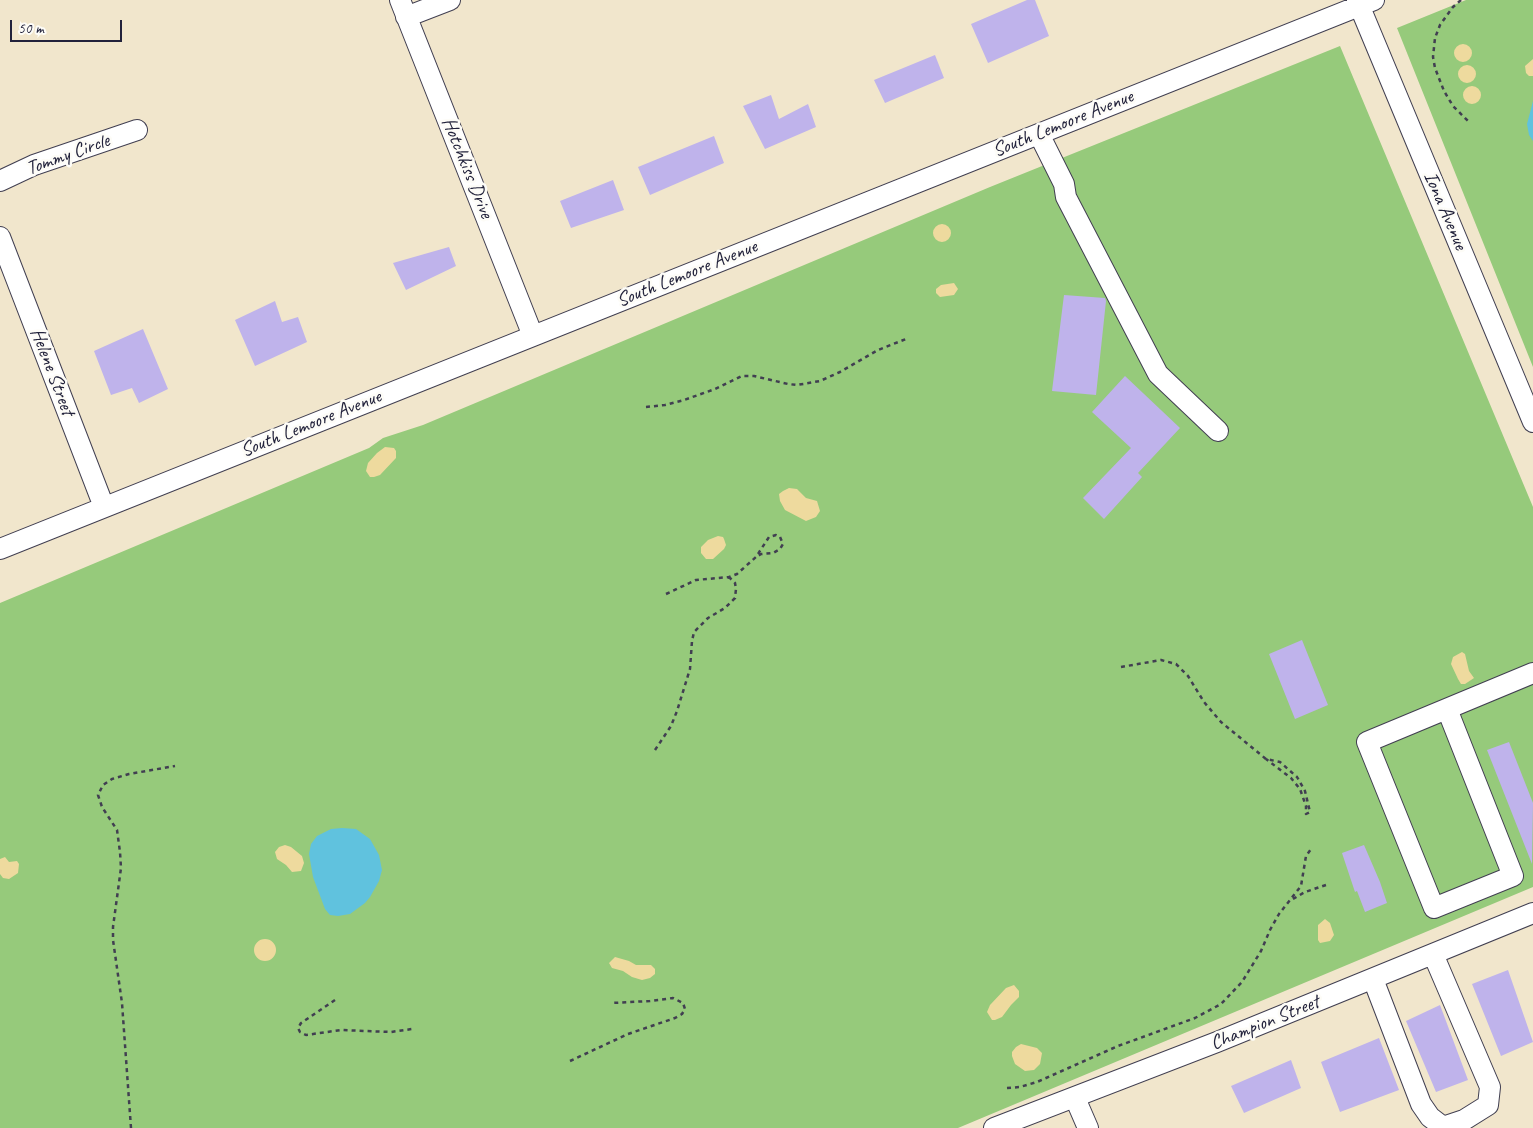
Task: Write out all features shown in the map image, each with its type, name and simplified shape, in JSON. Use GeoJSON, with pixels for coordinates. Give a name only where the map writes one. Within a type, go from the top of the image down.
{"type":"FeatureCollection","features":[{"type":"Feature","properties":{"kind":"street"},"geometry":{"type":"LineString","coordinates":[[403,8],[450,0]]}},
{"type":"Feature","properties":{"kind":"street","name":"South Lemoore Avenue"},"geometry":{"type":"LineString","coordinates":[[0,549],[719,260],[1039,134],[1364,2]]}},
{"type":"Feature","properties":{"kind":"street","name":"Iona Avenue"},"geometry":{"type":"LineString","coordinates":[[1364,2],[1533,422]]}},
{"type":"Feature","properties":{"kind":"street","name":"Hotchkiss Drive"},"geometry":{"type":"LineString","coordinates":[[403,8],[533,336]]}},
{"type":"Feature","properties":{"kind":"street","name":"Tommy Circle"},"geometry":{"type":"LineString","coordinates":[[0,181],[34,165],[137,130]]}},
{"type":"Feature","properties":{"kind":"street"},"geometry":{"type":"LineString","coordinates":[[1039,134],[1064,184],[1066,197],[1158,374],[1218,431]]}},
{"type":"Feature","properties":{"kind":"street","name":"Helene Street"},"geometry":{"type":"LineString","coordinates":[[0,237],[104,507]]}},
{"type":"Feature","properties":{"kind":"street"},"geometry":{"type":"LineString","coordinates":[[1447,709],[1513,876],[1434,908],[1367,742],[1533,673]]}},
{"type":"Feature","properties":{"kind":"street","name":"Champion Street"},"geometry":{"type":"LineString","coordinates":[[994,1128],[1028,1122],[1075,1098],[1533,913]]}},
{"type":"Feature","properties":{"kind":"street"},"geometry":{"type":"LineString","coordinates":[[1373,979],[1422,1104],[1430,1117],[1443,1127],[1464,1120],[1488,1105],[1490,1087],[1433,954]]}},
{"type":"Feature","properties":{"kind":"street"},"geometry":{"type":"LineString","coordinates":[[1075,1098],[1088,1128]]}},
{"type":"Feature","properties":{"kind":"path"},"geometry":{"type":"LineString","coordinates":[[1461,0],[1453,7],[1440,25],[1433,47],[1433,57],[1444,91],[1454,106],[1469,122]]}},
{"type":"Feature","properties":{"kind":"path"},"geometry":{"type":"LineString","coordinates":[[646,407],[657,407],[679,401],[715,389],[742,376],[759,377],[797,385],[820,381],[878,350],[906,339]]}},
{"type":"Feature","properties":{"kind":"path"},"geometry":{"type":"LineString","coordinates":[[666,594],[696,580],[733,575],[761,554],[772,553],[780,549],[782,542],[780,538],[776,535],[769,537],[756,557]]}},
{"type":"Feature","properties":{"kind":"path"},"geometry":{"type":"LineString","coordinates":[[655,750],[671,726],[677,711],[690,669],[694,632],[708,618],[730,604],[736,595],[736,580],[740,571]]}},
{"type":"Feature","properties":{"kind":"path"},"geometry":{"type":"LineString","coordinates":[[725,577],[731,579],[736,587]]}},
{"type":"Feature","properties":{"kind":"path"},"geometry":{"type":"LineString","coordinates":[[1122,667],[1162,660],[1176,664],[1188,676],[1216,717],[1266,758],[1291,778],[1300,789],[1306,806],[1306,814],[1310,812],[1300,780],[1282,764],[1266,758]]}},
{"type":"Feature","properties":{"kind":"path"},"geometry":{"type":"LineString","coordinates":[[131,1128],[122,1003],[113,940],[121,868],[120,852],[117,830],[102,807],[98,795],[103,785],[112,779],[174,766]]}},
{"type":"Feature","properties":{"kind":"path"},"geometry":{"type":"LineString","coordinates":[[1237,988],[1260,951],[1279,914],[1300,889],[1306,856],[1311,850]]}},
{"type":"Feature","properties":{"kind":"path"},"geometry":{"type":"LineString","coordinates":[[1303,880],[1304,888],[1309,890]]}},
{"type":"Feature","properties":{"kind":"path"},"geometry":{"type":"LineString","coordinates":[[1007,1088],[1020,1087],[1037,1082],[1118,1046],[1203,1014],[1221,1004],[1237,988],[1255,963],[1284,909],[1295,898],[1309,890],[1326,885]]}},
{"type":"Feature","properties":{"kind":"path"},"geometry":{"type":"LineString","coordinates":[[570,1061],[628,1034],[675,1018],[682,1014],[685,1009],[683,1003],[673,998],[650,1002],[611,1003]]}},
{"type":"Feature","properties":{"kind":"path"},"geometry":{"type":"LineString","coordinates":[[335,1000],[301,1023],[298,1028],[300,1032],[306,1035],[341,1030],[391,1032],[412,1029]]}},
{"type":"Feature","properties":{"kind":"green space"},"geometry":{"type":"Polygon","coordinates":[[[1466,0],[1533,0],[1533,367],[1397,28],[1466,0]]]}},
{"type":"Feature","properties":{"kind":"green space"},"geometry":{"type":"Polygon","coordinates":[[[1340,46],[1533,507],[1533,887],[958,1128],[0,1128],[0,603],[369,448],[383,438],[423,425],[990,187],[1340,46]]]}},
{"type":"Feature","properties":{"kind":"sand"},"geometry":{"type":"Polygon","coordinates":[[[1459,44],[1467,44],[1472,49],[1470,60],[1459,62],[1454,57],[1454,49],[1459,44]]]}},
{"type":"Feature","properties":{"kind":"sand"},"geometry":{"type":"Polygon","coordinates":[[[1533,59],[1533,76],[1529,76],[1526,73],[1525,66],[1533,59]]]}},
{"type":"Feature","properties":{"kind":"sand"},"geometry":{"type":"Polygon","coordinates":[[[1467,65],[1473,68],[1476,74],[1473,80],[1467,83],[1461,80],[1458,74],[1461,68],[1467,65]]]}},
{"type":"Feature","properties":{"kind":"sand"},"geometry":{"type":"Polygon","coordinates":[[[1472,86],[1478,89],[1481,95],[1478,101],[1472,104],[1466,101],[1463,95],[1466,89],[1472,86]]]}},
{"type":"Feature","properties":{"kind":"sand"},"geometry":{"type":"Polygon","coordinates":[[[942,224],[948,227],[951,233],[948,239],[942,242],[936,239],[933,233],[936,227],[942,224]]]}},
{"type":"Feature","properties":{"kind":"sand"},"geometry":{"type":"Polygon","coordinates":[[[954,283],[958,289],[954,295],[940,297],[936,293],[936,289],[941,285],[954,283]]]}},
{"type":"Feature","properties":{"kind":"sand"},"geometry":{"type":"Polygon","coordinates":[[[385,447],[394,448],[396,458],[380,475],[370,477],[366,471],[368,463],[385,447]]]}},
{"type":"Feature","properties":{"kind":"sand"},"geometry":{"type":"Polygon","coordinates":[[[789,488],[797,489],[806,498],[817,501],[820,511],[816,517],[806,521],[785,510],[780,501],[779,494],[789,488]]]}},
{"type":"Feature","properties":{"kind":"sand"},"geometry":{"type":"Polygon","coordinates":[[[718,536],[724,539],[726,545],[724,549],[713,559],[706,559],[701,553],[701,547],[708,540],[718,536]]]}},
{"type":"Feature","properties":{"kind":"sand"},"geometry":{"type":"Polygon","coordinates":[[[1462,652],[1465,654],[1469,671],[1474,678],[1465,684],[1461,684],[1451,664],[1453,657],[1462,652]]]}},
{"type":"Feature","properties":{"kind":"sand"},"geometry":{"type":"Polygon","coordinates":[[[285,845],[291,847],[302,856],[304,863],[301,871],[292,872],[277,859],[275,852],[279,847],[285,845]]]}},
{"type":"Feature","properties":{"kind":"sand"},"geometry":{"type":"Polygon","coordinates":[[[5,857],[9,862],[17,861],[19,864],[18,873],[9,879],[3,878],[0,874],[0,859],[5,857]]]}},
{"type":"Feature","properties":{"kind":"sand"},"geometry":{"type":"Polygon","coordinates":[[[1325,919],[1330,923],[1334,935],[1330,941],[1320,943],[1318,940],[1318,925],[1325,919]]]}},
{"type":"Feature","properties":{"kind":"sand"},"geometry":{"type":"Polygon","coordinates":[[[265,939],[273,942],[276,950],[273,958],[265,961],[257,958],[254,950],[257,942],[265,939]]]}},
{"type":"Feature","properties":{"kind":"sand"},"geometry":{"type":"Polygon","coordinates":[[[615,957],[636,965],[651,965],[655,969],[655,974],[650,978],[642,980],[632,977],[623,971],[612,968],[609,963],[615,957]]]}},
{"type":"Feature","properties":{"kind":"sand"},"geometry":{"type":"Polygon","coordinates":[[[1014,985],[1019,991],[1019,997],[1002,1017],[992,1020],[987,1012],[990,1005],[1006,988],[1014,985]]]}},
{"type":"Feature","properties":{"kind":"sand"},"geometry":{"type":"Polygon","coordinates":[[[1021,1044],[1037,1048],[1042,1053],[1040,1064],[1034,1070],[1025,1071],[1015,1064],[1012,1052],[1021,1044]]]}},
{"type":"Feature","properties":{"kind":"water"},"geometry":{"type":"Polygon","coordinates":[[[1533,101],[1533,141],[1529,135],[1527,124],[1533,101]]]}},
{"type":"Feature","properties":{"kind":"water"},"geometry":{"type":"Polygon","coordinates":[[[331,829],[356,829],[370,839],[379,855],[382,870],[379,881],[365,903],[350,914],[338,916],[330,915],[325,909],[313,877],[309,854],[311,844],[317,836],[331,829]]]}},
{"type":"Feature","properties":{"kind":"building"},"geometry":{"type":"Polygon","coordinates":[[[1027,0],[1035,0],[1049,36],[988,63],[971,24],[1027,0]]]}},
{"type":"Feature","properties":{"kind":"building"},"geometry":{"type":"Polygon","coordinates":[[[935,55],[944,78],[885,103],[874,80],[935,55]]]}},
{"type":"Feature","properties":{"kind":"building"},"geometry":{"type":"Polygon","coordinates":[[[771,95],[779,119],[808,104],[816,127],[765,149],[743,106],[771,95]]]}},
{"type":"Feature","properties":{"kind":"building"},"geometry":{"type":"Polygon","coordinates":[[[714,136],[724,163],[650,195],[638,167],[714,136]]]}},
{"type":"Feature","properties":{"kind":"building"},"geometry":{"type":"Polygon","coordinates":[[[613,180],[624,210],[571,228],[560,201],[613,180]]]}},
{"type":"Feature","properties":{"kind":"building"},"geometry":{"type":"Polygon","coordinates":[[[449,247],[456,266],[406,290],[393,263],[449,247]]]}},
{"type":"Feature","properties":{"kind":"building"},"geometry":{"type":"Polygon","coordinates":[[[1064,295],[1105,298],[1106,301],[1096,395],[1052,391],[1064,295]]]}},
{"type":"Feature","properties":{"kind":"building"},"geometry":{"type":"Polygon","coordinates":[[[275,301],[282,322],[298,317],[307,342],[255,366],[235,320],[275,301]]]}},
{"type":"Feature","properties":{"kind":"building"},"geometry":{"type":"Polygon","coordinates":[[[143,329],[168,389],[139,403],[132,388],[111,395],[94,351],[143,329]]]}},
{"type":"Feature","properties":{"kind":"building"},"geometry":{"type":"Polygon","coordinates":[[[1125,376],[1180,428],[1138,473],[1142,477],[1104,519],[1083,498],[1131,448],[1092,412],[1125,376]]]}},
{"type":"Feature","properties":{"kind":"building"},"geometry":{"type":"Polygon","coordinates":[[[1302,640],[1328,705],[1295,719],[1269,654],[1302,640]]]}},
{"type":"Feature","properties":{"kind":"building"},"geometry":{"type":"Polygon","coordinates":[[[1509,742],[1533,803],[1532,864],[1487,750],[1509,742]]]}},
{"type":"Feature","properties":{"kind":"building"},"geometry":{"type":"Polygon","coordinates":[[[1364,845],[1387,903],[1365,912],[1357,891],[1355,892],[1342,853],[1364,845]]]}},
{"type":"Feature","properties":{"kind":"building"},"geometry":{"type":"Polygon","coordinates":[[[1508,970],[1533,1042],[1501,1056],[1472,984],[1508,970]]]}},
{"type":"Feature","properties":{"kind":"building"},"geometry":{"type":"Polygon","coordinates":[[[1440,1005],[1468,1080],[1436,1092],[1406,1021],[1440,1005]]]}},
{"type":"Feature","properties":{"kind":"building"},"geometry":{"type":"Polygon","coordinates":[[[1379,1038],[1399,1090],[1340,1112],[1321,1062],[1379,1038]]]}},
{"type":"Feature","properties":{"kind":"building"},"geometry":{"type":"Polygon","coordinates":[[[1291,1060],[1301,1088],[1244,1113],[1231,1086],[1291,1060]]]}}]}
